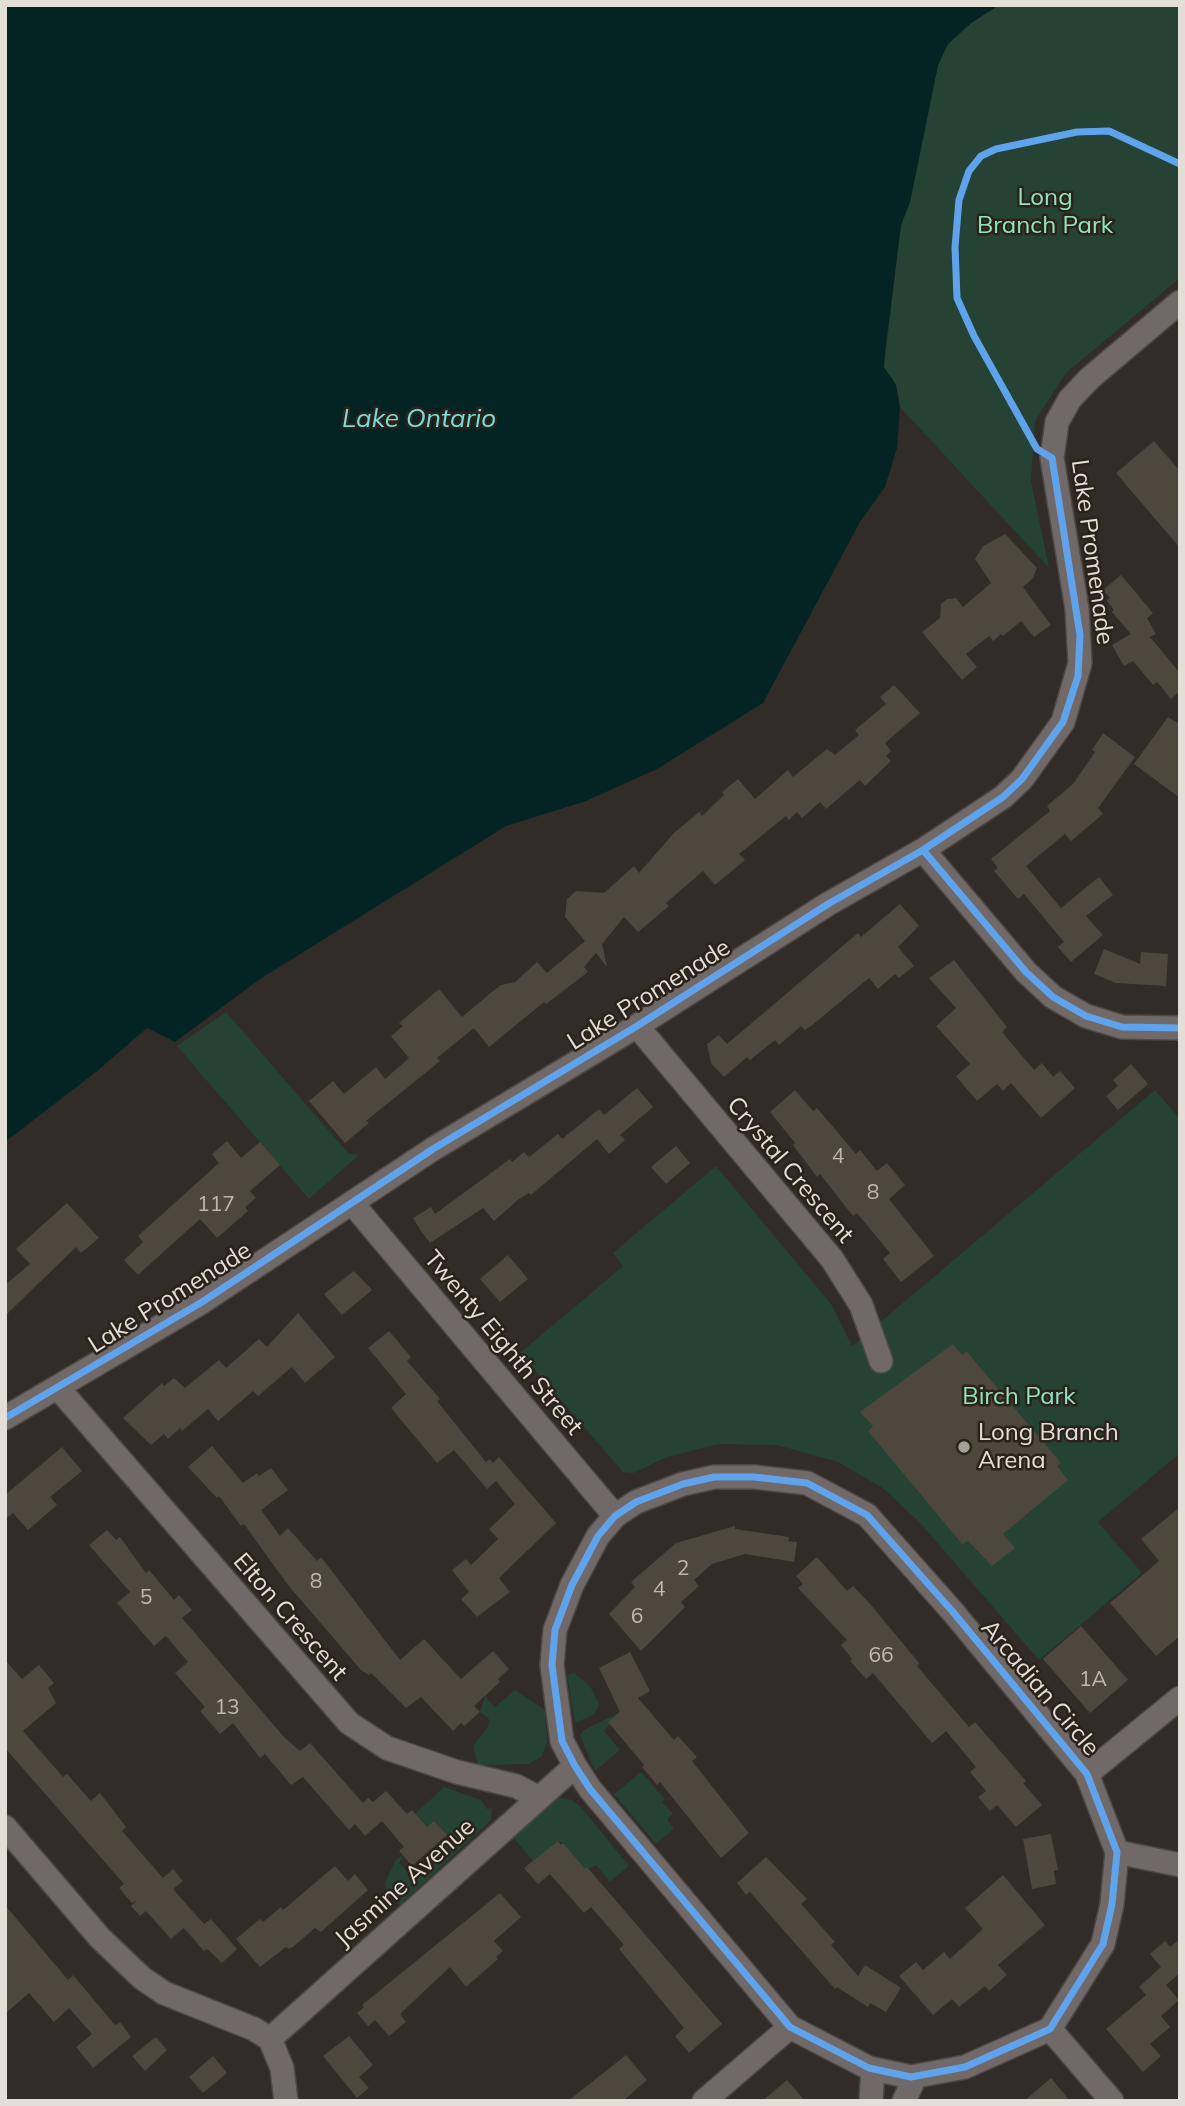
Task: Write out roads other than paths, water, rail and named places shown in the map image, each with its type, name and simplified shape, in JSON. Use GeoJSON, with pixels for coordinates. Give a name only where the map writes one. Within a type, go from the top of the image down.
{"type":"FeatureCollection","features":[{"type":"Feature","properties":{"kind":"street","name":"Lake Promenade"},"geometry":{"type":"LineString","coordinates":[[5,1418],[202,1302],[433,1149],[637,1026],[828,904],[923,850],[1012,788],[1039,759],[1063,722],[1078,676],[1081,648],[1052,458],[1054,434],[1062,411],[1080,388],[1180,302]]}},
{"type":"Feature","properties":{"kind":"street"},"geometry":{"type":"LineString","coordinates":[[923,850],[1026,972],[1054,998],[1086,1016],[1122,1027],[1180,1028]]}},
{"type":"Feature","properties":{"kind":"street","name":"Crystal Crescent"},"geometry":{"type":"LineString","coordinates":[[637,1026],[832,1259],[861,1305],[881,1361]]}},
{"type":"Feature","properties":{"kind":"street","name":"Twenty Eighth Street"},"geometry":{"type":"LineString","coordinates":[[352,1203],[615,1516]]}},
{"type":"Feature","properties":{"kind":"street","name":"Elton Crescent"},"geometry":{"type":"LineString","coordinates":[[58,1388],[349,1723],[387,1748],[457,1772],[516,1786],[539,1798]]}},
{"type":"Feature","properties":{"kind":"street","name":"Arcadian Circle"},"geometry":{"type":"LineString","coordinates":[[714,1477],[796,1481],[842,1499],[867,1515],[953,1612],[1087,1774],[1117,1852],[1103,1944],[1049,2029],[965,2067],[915,2077],[873,2069],[790,2027],[590,1789],[575,1766],[562,1741],[555,1702],[552,1665],[555,1630],[572,1585],[598,1536],[615,1516],[636,1502],[683,1484],[714,1477]]}},
{"type":"Feature","properties":{"kind":"street"},"geometry":{"type":"LineString","coordinates":[[1087,1774],[1180,1698]]}},
{"type":"Feature","properties":{"kind":"street","name":"Jasmine Avenue"},"geometry":{"type":"LineString","coordinates":[[270,2039],[575,1766]]}},
{"type":"Feature","properties":{"kind":"street"},"geometry":{"type":"LineString","coordinates":[[5,1827],[100,1938],[142,1978],[164,1993],[254,2029],[270,2039],[282,2068],[286,2101]]}},
{"type":"Feature","properties":{"kind":"street"},"geometry":{"type":"LineString","coordinates":[[1117,1852],[1180,1865]]}},
{"type":"Feature","properties":{"kind":"street"},"geometry":{"type":"LineString","coordinates":[[705,2101],[790,2027]]}},
{"type":"Feature","properties":{"kind":"street"},"geometry":{"type":"LineString","coordinates":[[1049,2029],[1112,2101]]}},
{"type":"Feature","properties":{"kind":"street"},"geometry":{"type":"LineString","coordinates":[[871,2101],[873,2069]]}},
{"type":"Feature","properties":{"kind":"street"},"geometry":{"type":"LineString","coordinates":[[904,2101],[915,2077]]}},
{"type":"Feature","properties":{"kind":"water","name":"Lake Ontario"},"geometry":{"type":"Polygon","coordinates":[[[5,5],[999,5],[971,23],[948,44],[938,65],[910,202],[901,225],[885,352],[884,367],[896,385],[900,407],[897,448],[885,487],[860,522],[763,703],[657,769],[586,801],[506,826],[260,979],[175,1042],[147,1028],[96,1072],[5,1142],[5,5]]]}},
{"type":"Feature","properties":{"kind":"place","name":"Long Branch Arena"},"geometry":{"type":"Point","coordinates":[964,1447]}},
{"type":"Feature","properties":{"kind":"park label","name":"Long Branch Park"},"geometry":{"type":"Point","coordinates":[1045,212]}},
{"type":"Feature","properties":{"kind":"park label","name":"Birch Park"},"geometry":{"type":"Point","coordinates":[1019,1397]}}]}
